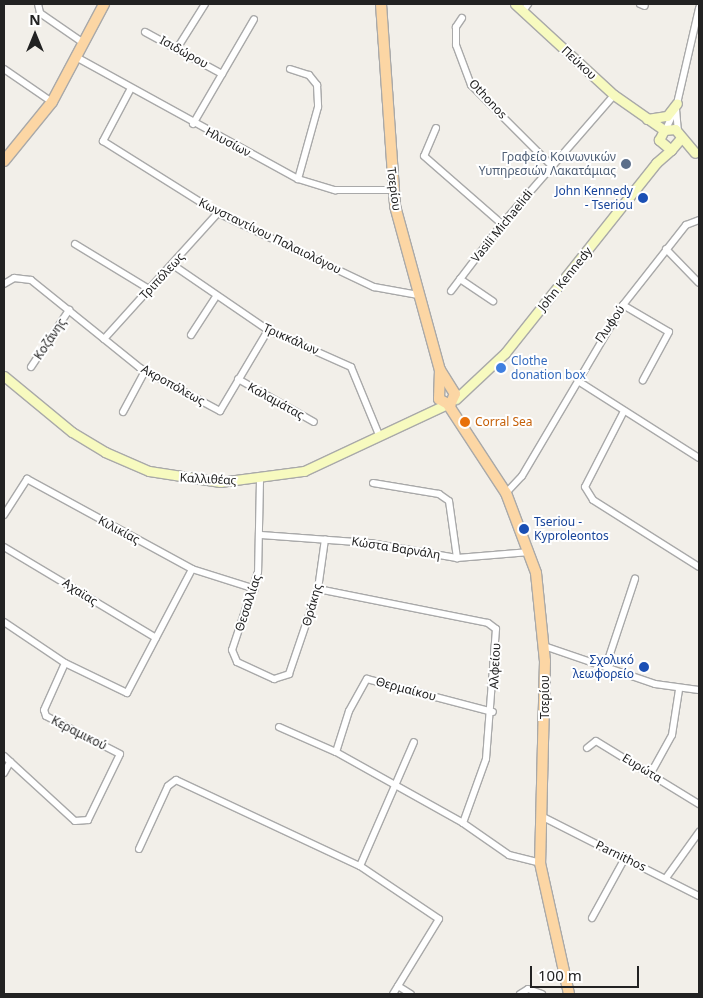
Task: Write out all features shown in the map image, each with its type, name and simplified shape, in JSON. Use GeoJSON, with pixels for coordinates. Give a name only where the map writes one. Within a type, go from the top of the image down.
{"type":"FeatureCollection","features":[{"type":"Feature","properties":{"kind":"main road"},"geometry":{"type":"LineString","coordinates":[[4,161],[52,102],[82,42],[104,4]]}},
{"type":"Feature","properties":{"kind":"main road","name":"Τσερίου"},"geometry":{"type":"LineString","coordinates":[[380,4],[392,190],[418,295],[449,398],[506,493],[531,552],[544,646],[543,818],[540,862],[569,994]]}},
{"type":"Feature","properties":{"kind":"street"},"geometry":{"type":"LineString","coordinates":[[38,4],[40,13],[82,42]]}},
{"type":"Feature","properties":{"kind":"street"},"geometry":{"type":"LineString","coordinates":[[178,47],[205,4]]}},
{"type":"Feature","properties":{"kind":"street","name":"Πεύκου"},"geometry":{"type":"LineString","coordinates":[[515,4],[526,7],[614,95],[663,135],[674,149]]}},
{"type":"Feature","properties":{"kind":"street"},"geometry":{"type":"LineString","coordinates":[[656,163],[663,135],[676,105],[699,8]]}},
{"type":"Feature","properties":{"kind":"street","name":"Othonos"},"geometry":{"type":"LineString","coordinates":[[462,18],[456,27],[456,46],[472,85],[552,166]]}},
{"type":"Feature","properties":{"kind":"street"},"geometry":{"type":"LineString","coordinates":[[193,124],[254,19]]}},
{"type":"Feature","properties":{"kind":"street","name":"Ισιδώρου"},"geometry":{"type":"LineString","coordinates":[[145,32],[178,47],[222,74]]}},
{"type":"Feature","properties":{"kind":"street","name":"Ηλυσίων"},"geometry":{"type":"LineString","coordinates":[[76,57],[130,90],[298,179],[335,190],[392,190]]}},
{"type":"Feature","properties":{"kind":"street"},"geometry":{"type":"LineString","coordinates":[[4,69],[52,102]]}},
{"type":"Feature","properties":{"kind":"street"},"geometry":{"type":"LineString","coordinates":[[290,69],[308,75],[317,85],[318,107],[298,179]]}},
{"type":"Feature","properties":{"kind":"street","name":"Κωνσταντίνου Παλαιολόγου"},"geometry":{"type":"LineString","coordinates":[[130,90],[103,141],[218,213],[374,287],[418,295]]}},
{"type":"Feature","properties":{"kind":"street","name":"Vasili Michaelidi"},"geometry":{"type":"LineString","coordinates":[[451,291],[502,224],[614,95]]}},
{"type":"Feature","properties":{"kind":"street"},"geometry":{"type":"LineString","coordinates":[[644,119],[667,116],[676,105]]}},
{"type":"Feature","properties":{"kind":"street"},"geometry":{"type":"LineString","coordinates":[[656,163],[674,149],[680,134],[676,105]]}},
{"type":"Feature","properties":{"kind":"street"},"geometry":{"type":"LineString","coordinates":[[436,128],[424,156],[502,224]]}},
{"type":"Feature","properties":{"kind":"street"},"geometry":{"type":"LineString","coordinates":[[663,135],[680,134]]}},
{"type":"Feature","properties":{"kind":"street"},"geometry":{"type":"LineString","coordinates":[[680,134],[697,154]]}},
{"type":"Feature","properties":{"kind":"street"},"geometry":{"type":"LineString","coordinates":[[674,149],[697,154]]}},
{"type":"Feature","properties":{"kind":"street","name":"John Kennedy"},"geometry":{"type":"LineString","coordinates":[[428,410],[468,387],[505,354],[656,163]]}},
{"type":"Feature","properties":{"kind":"street","name":"Τριπόλεως"},"geometry":{"type":"LineString","coordinates":[[104,339],[173,265],[218,213]]}},
{"type":"Feature","properties":{"kind":"street","name":"Γλυφού"},"geometry":{"type":"LineString","coordinates":[[506,493],[522,476],[623,305],[686,225],[699,220]]}},
{"type":"Feature","properties":{"kind":"street"},"geometry":{"type":"LineString","coordinates":[[75,244],[149,289]]}},
{"type":"Feature","properties":{"kind":"street"},"geometry":{"type":"LineString","coordinates":[[666,249],[699,283]]}},
{"type":"Feature","properties":{"kind":"street","name":"Τρικκάλων"},"geometry":{"type":"LineString","coordinates":[[173,265],[215,298],[268,330],[351,367],[380,435]]}},
{"type":"Feature","properties":{"kind":"street","name":"Ακροπόλεως"},"geometry":{"type":"LineString","coordinates":[[4,284],[14,278],[31,280],[145,370],[220,411],[268,330]]}},
{"type":"Feature","properties":{"kind":"street"},"geometry":{"type":"LineString","coordinates":[[460,279],[493,301]]}},
{"type":"Feature","properties":{"kind":"street"},"geometry":{"type":"LineString","coordinates":[[191,335],[215,298]]}},
{"type":"Feature","properties":{"kind":"street"},"geometry":{"type":"LineString","coordinates":[[623,305],[669,332],[643,380]]}},
{"type":"Feature","properties":{"kind":"street","name":"Κοζάνης"},"geometry":{"type":"LineString","coordinates":[[31,367],[69,310]]}},
{"type":"Feature","properties":{"kind":"street"},"geometry":{"type":"LineString","coordinates":[[123,412],[145,370]]}},
{"type":"Feature","properties":{"kind":"street","name":"Καλλιθέας"},"geometry":{"type":"LineString","coordinates":[[4,378],[72,432],[148,471],[220,482],[260,480],[337,459],[428,410]]}},
{"type":"Feature","properties":{"kind":"street","name":"Καλαμάτας"},"geometry":{"type":"LineString","coordinates":[[238,379],[314,422]]}},
{"type":"Feature","properties":{"kind":"street"},"geometry":{"type":"LineString","coordinates":[[578,382],[699,458]]}},
{"type":"Feature","properties":{"kind":"street"},"geometry":{"type":"LineString","coordinates":[[624,411],[585,487],[593,500],[699,567]]}},
{"type":"Feature","properties":{"kind":"street","name":"Κιλικίας"},"geometry":{"type":"LineString","coordinates":[[4,516],[27,479],[192,569],[255,589]]}},
{"type":"Feature","properties":{"kind":"street","name":"Θεσαλλίας"},"geometry":{"type":"LineString","coordinates":[[260,480],[261,534],[255,589],[232,657],[274,679],[286,676],[290,669]]}},
{"type":"Feature","properties":{"kind":"street"},"geometry":{"type":"LineString","coordinates":[[373,483],[439,494],[449,501],[457,558]]}},
{"type":"Feature","properties":{"kind":"street","name":"Κώστα Βαρνάλη"},"geometry":{"type":"LineString","coordinates":[[261,534],[325,539],[457,558],[531,552]]}},
{"type":"Feature","properties":{"kind":"street","name":"Θράκης"},"geometry":{"type":"LineString","coordinates":[[290,669],[318,589],[325,539]]}},
{"type":"Feature","properties":{"kind":"street","name":"Αχαϊας"},"geometry":{"type":"LineString","coordinates":[[4,547],[156,638]]}},
{"type":"Feature","properties":{"kind":"street"},"geometry":{"type":"LineString","coordinates":[[4,622],[65,663],[127,693],[192,569]]}},
{"type":"Feature","properties":{"kind":"street"},"geometry":{"type":"LineString","coordinates":[[606,666],[635,579]]}},
{"type":"Feature","properties":{"kind":"street","name":"Αλφείου"},"geometry":{"type":"LineString","coordinates":[[318,589],[493,624],[497,636],[493,712],[486,759],[462,823]]}},
{"type":"Feature","properties":{"kind":"street"},"geometry":{"type":"LineString","coordinates":[[544,646],[679,690],[699,690]]}},
{"type":"Feature","properties":{"kind":"street","name":"Κεραμικού"},"geometry":{"type":"LineString","coordinates":[[10,762],[75,821],[82,822],[88,820],[120,754],[46,716],[44,710],[65,663]]}},
{"type":"Feature","properties":{"kind":"street","name":"Θερμαίκου"},"geometry":{"type":"LineString","coordinates":[[336,752],[348,711],[367,679],[493,712]]}},
{"type":"Feature","properties":{"kind":"street"},"geometry":{"type":"LineString","coordinates":[[651,773],[672,735],[679,690]]}},
{"type":"Feature","properties":{"kind":"street"},"geometry":{"type":"LineString","coordinates":[[279,727],[336,752],[462,823],[509,855],[540,862]]}},
{"type":"Feature","properties":{"kind":"street","name":"Ευρώτα"},"geometry":{"type":"LineString","coordinates":[[587,748],[596,741],[699,804]]}},
{"type":"Feature","properties":{"kind":"street"},"geometry":{"type":"LineString","coordinates":[[360,866],[414,742]]}},
{"type":"Feature","properties":{"kind":"street"},"geometry":{"type":"LineString","coordinates":[[4,756],[10,762],[4,773]]}},
{"type":"Feature","properties":{"kind":"street"},"geometry":{"type":"LineString","coordinates":[[139,849],[168,786],[176,780],[360,866],[439,919],[393,994]]}},
{"type":"Feature","properties":{"kind":"street","name":"Parnithos"},"geometry":{"type":"LineString","coordinates":[[543,818],[699,896]]}},
{"type":"Feature","properties":{"kind":"street"},"geometry":{"type":"LineString","coordinates":[[666,878],[699,832]]}},
{"type":"Feature","properties":{"kind":"street"},"geometry":{"type":"LineString","coordinates":[[592,918],[625,858]]}},
{"type":"Feature","properties":{"kind":"street"},"geometry":{"type":"LineString","coordinates":[[398,986],[411,994]]}},
{"type":"Feature","properties":{"kind":"street"},"geometry":{"type":"LineString","coordinates":[[520,994],[528,989],[542,994]]}},
{"type":"Feature","properties":{"kind":"place","name":"Γραφείο Κοινωνικών Υυπηρεσιών Λακατάμιας"},"geometry":{"type":"Point","coordinates":[626,164]}},
{"type":"Feature","properties":{"kind":"place","name":"John Kennedy - Tseriou"},"geometry":{"type":"Point","coordinates":[643,198]}},
{"type":"Feature","properties":{"kind":"place","name":"Clothe donation box"},"geometry":{"type":"Point","coordinates":[501,368]}},
{"type":"Feature","properties":{"kind":"place","name":"Corral Sea"},"geometry":{"type":"Point","coordinates":[465,422]}},
{"type":"Feature","properties":{"kind":"place","name":"Tseriou - Kyproleontos"},"geometry":{"type":"Point","coordinates":[524,529]}},
{"type":"Feature","properties":{"kind":"place","name":"Σχολικό λεωφορείο"},"geometry":{"type":"Point","coordinates":[644,667]}}]}
